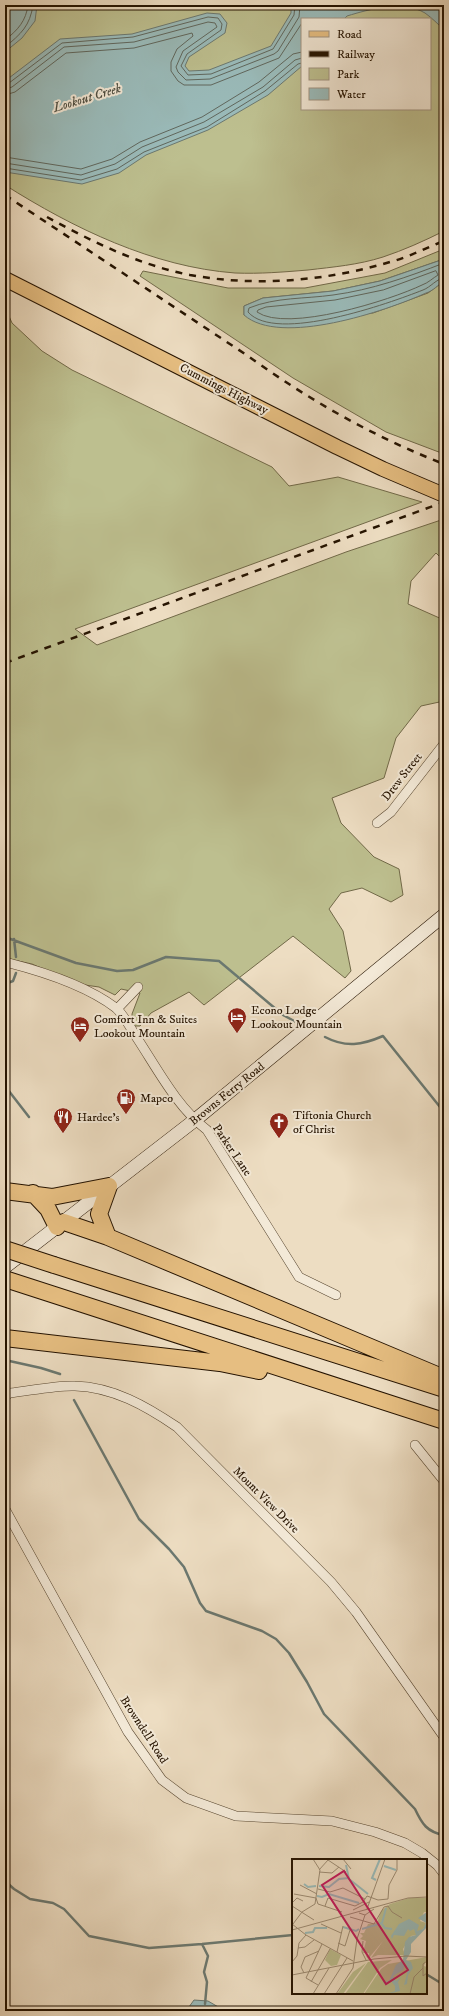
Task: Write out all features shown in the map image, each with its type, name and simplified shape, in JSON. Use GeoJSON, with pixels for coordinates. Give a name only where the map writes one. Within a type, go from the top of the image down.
{"type":"FeatureCollection","features":[{"type":"Feature","properties":{"kind":"highway"},"geometry":{"type":"LineString","coordinates":[[5,1191],[34,1193],[52,1197],[109,1186]]}},
{"type":"Feature","properties":{"kind":"highway"},"geometry":{"type":"LineString","coordinates":[[108,1237],[99,1214],[109,1186]]}},
{"type":"Feature","properties":{"kind":"highway"},"geometry":{"type":"LineString","coordinates":[[34,1193],[60,1224],[108,1237],[444,1378]]}},
{"type":"Feature","properties":{"kind":"highway"},"geometry":{"type":"LineString","coordinates":[[5,1250],[444,1389]]}},
{"type":"Feature","properties":{"kind":"highway"},"geometry":{"type":"LineString","coordinates":[[5,1279],[307,1378],[444,1421]]}},
{"type":"Feature","properties":{"kind":"highway"},"geometry":{"type":"LineString","coordinates":[[5,1338],[220,1363],[285,1377],[307,1378]]}},
{"type":"Feature","properties":{"kind":"main road","name":"Cummings Highway"},"geometry":{"type":"LineString","coordinates":[[5,279],[338,447],[383,469],[444,495]]}},
{"type":"Feature","properties":{"kind":"street","name":"Drew Street"},"geometry":{"type":"LineString","coordinates":[[377,824],[391,812],[444,744]]}},
{"type":"Feature","properties":{"kind":"street","name":"Browns Ferry Road"},"geometry":{"type":"LineString","coordinates":[[5,1267],[195,1120],[444,915]]}},
{"type":"Feature","properties":{"kind":"street","name":"Parker Lane"},"geometry":{"type":"LineString","coordinates":[[5,965],[9,963],[49,974],[84,990],[117,1009],[170,1088],[195,1120],[207,1130],[299,1277],[336,1295]]}},
{"type":"Feature","properties":{"kind":"street"},"geometry":{"type":"LineString","coordinates":[[117,1009],[138,987]]}},
{"type":"Feature","properties":{"kind":"street","name":"Mount View Drive"},"geometry":{"type":"LineString","coordinates":[[5,1396],[75,1386],[117,1394],[154,1412],[177,1427],[331,1582],[356,1612],[444,1737]]}},
{"type":"Feature","properties":{"kind":"street"},"geometry":{"type":"LineString","coordinates":[[415,1445],[444,1481]]}},
{"type":"Feature","properties":{"kind":"street","name":"Browndell Road"},"geometry":{"type":"LineString","coordinates":[[5,1509],[128,1732],[162,1780],[186,1798],[236,1816],[332,1821],[375,1832],[405,1843],[422,1853],[437,1865],[444,1874]]}},
{"type":"Feature","properties":{"kind":"green space"},"geometry":{"type":"Polygon","coordinates":[[[5,5],[444,5],[444,231],[421,242],[383,257],[346,265],[272,273],[235,273],[174,263],[144,254],[86,230],[31,201],[5,185],[5,5]]]}},
{"type":"Feature","properties":{"kind":"green space"},"geometry":{"type":"Polygon","coordinates":[[[444,249],[444,259],[380,281],[333,291],[263,298],[244,306],[244,315],[373,313],[428,293],[444,281],[444,454],[386,432],[293,378],[140,276],[143,271],[228,288],[305,288],[385,273],[444,249]]]}},
{"type":"Feature","properties":{"kind":"green space"},"geometry":{"type":"Polygon","coordinates":[[[5,307],[12,323],[42,351],[72,370],[272,467],[289,486],[338,477],[422,502],[75,629],[97,645],[346,552],[444,519],[444,561],[436,553],[411,581],[408,604],[444,620],[444,701],[421,706],[396,738],[384,778],[332,798],[341,823],[374,857],[399,869],[403,895],[391,902],[362,888],[341,893],[329,909],[343,931],[351,971],[345,978],[293,936],[204,1005],[189,992],[151,1013],[140,1026],[133,1026],[132,1014],[140,993],[121,989],[115,995],[99,987],[78,984],[32,964],[9,959],[5,960],[5,307]]]}},
{"type":"Feature","properties":{"kind":"water"},"geometry":{"type":"Polygon","coordinates":[[[5,5],[37,5],[35,21],[22,38],[5,52],[5,5]]]}},
{"type":"Feature","properties":{"kind":"water","name":"Lookout Creek"},"geometry":{"type":"Polygon","coordinates":[[[291,5],[444,5],[444,30],[425,13],[416,9],[397,6],[366,11],[347,16],[345,18],[301,18],[301,67],[268,95],[208,130],[146,155],[119,173],[82,184],[5,172],[5,81],[60,39],[132,34],[207,13],[220,14],[227,23],[225,33],[189,57],[185,66],[189,71],[209,70],[271,46],[291,13],[291,5]]]}},
{"type":"Feature","properties":{"kind":"water"},"geometry":{"type":"Polygon","coordinates":[[[444,259],[444,281],[429,292],[386,309],[334,323],[307,327],[282,328],[261,324],[244,315],[244,306],[263,298],[333,291],[380,281],[444,259]]]}},
{"type":"Feature","properties":{"kind":"water"},"geometry":{"type":"Polygon","coordinates":[[[194,2000],[208,2001],[228,2011],[186,2011],[194,2000]]]}},
{"type":"Feature","properties":{"kind":"waterway"},"geometry":{"type":"LineString","coordinates":[[5,937],[76,963],[117,971],[133,970],[166,957],[219,961],[283,1015],[296,1022]]}},
{"type":"Feature","properties":{"kind":"waterway"},"geometry":{"type":"LineString","coordinates":[[14,939],[16,957]]}},
{"type":"Feature","properties":{"kind":"waterway"},"geometry":{"type":"LineString","coordinates":[[5,984],[13,981],[16,973]]}},
{"type":"Feature","properties":{"kind":"waterway"},"geometry":{"type":"LineString","coordinates":[[325,1037],[340,1043],[354,1044],[368,1042],[383,1036],[444,1112]]}},
{"type":"Feature","properties":{"kind":"waterway"},"geometry":{"type":"LineString","coordinates":[[5,1086],[29,1117]]}},
{"type":"Feature","properties":{"kind":"waterway"},"geometry":{"type":"LineString","coordinates":[[5,1360],[60,1374]]}},
{"type":"Feature","properties":{"kind":"waterway"},"geometry":{"type":"LineString","coordinates":[[74,1400],[139,1519],[169,1549],[184,1567],[200,1603],[206,1611],[262,1631],[276,1639],[289,1653],[324,1714],[415,1809],[420,1819],[426,1826],[433,1832],[444,1835]]}},
{"type":"Feature","properties":{"kind":"waterway"},"geometry":{"type":"LineString","coordinates":[[5,1881],[14,1889],[30,1899],[53,1903],[64,1909],[89,1936],[149,1948],[292,1935]]}},
{"type":"Feature","properties":{"kind":"waterway"},"geometry":{"type":"LineString","coordinates":[[202,1944],[208,1956],[204,1972],[207,1982],[205,2004]]}},
{"type":"Feature","properties":{"kind":"waterway"},"geometry":{"type":"LineString","coordinates":[[427,1975],[444,1985]]}},
{"type":"Feature","properties":{"kind":"railway"},"geometry":{"type":"LineString","coordinates":[[5,195],[295,388],[367,430],[444,464]]}},
{"type":"Feature","properties":{"kind":"railway"},"geometry":{"type":"LineString","coordinates":[[47,217],[98,243],[134,259],[152,265],[190,275],[240,281],[291,280],[341,274],[366,269],[397,260],[444,241]]}},
{"type":"Feature","properties":{"kind":"railway"},"geometry":{"type":"LineString","coordinates":[[5,663],[444,502]]}},
{"type":"Feature","properties":{"kind":"place","name":"Econo Lodge Lookout Mountain"},"geometry":{"type":"Point","coordinates":[237,1034]}},
{"type":"Feature","properties":{"kind":"place","name":"Comfort Inn & Suites Lookout Mountain"},"geometry":{"type":"Point","coordinates":[80,1043]}},
{"type":"Feature","properties":{"kind":"place","name":"Mapco"},"geometry":{"type":"Point","coordinates":[126,1115]}},
{"type":"Feature","properties":{"kind":"place","name":"Hardee's"},"geometry":{"type":"Point","coordinates":[63,1134]}},
{"type":"Feature","properties":{"kind":"place","name":"Tiftonia Church of Christ"},"geometry":{"type":"Point","coordinates":[279,1139]}}]}
